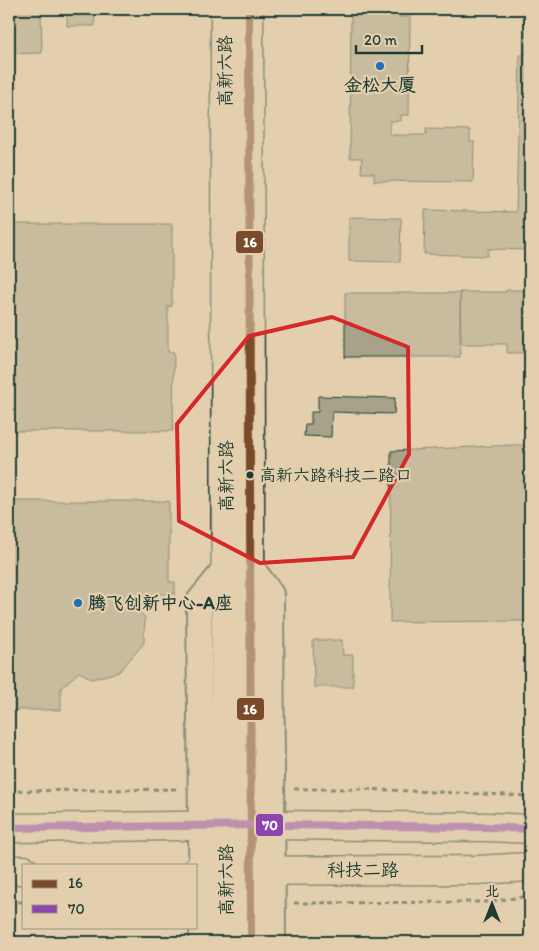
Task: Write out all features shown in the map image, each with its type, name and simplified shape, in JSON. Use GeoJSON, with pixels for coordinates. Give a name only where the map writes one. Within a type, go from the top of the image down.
{"type":"FeatureCollection","features":[{"type":"Feature","properties":{"kind":"street","name":"高新六路"},"geometry":{"type":"LineString","coordinates":[[225,9],[238,566]]}},
{"type":"Feature","properties":{"kind":"street","name":"高新六路"},"geometry":{"type":"LineString","coordinates":[[226,942],[229,871],[238,826],[238,566],[249,9]]}},
{"type":"Feature","properties":{"kind":"street"},"geometry":{"type":"LineString","coordinates":[[202,942],[229,871],[238,826],[199,601],[238,566]]}},
{"type":"Feature","properties":{"kind":"street"},"geometry":{"type":"LineString","coordinates":[[9,828],[238,826],[488,827],[530,829]]}},
{"type":"Feature","properties":{"kind":"street","name":"科技二路"},"geometry":{"type":"LineString","coordinates":[[229,871],[477,870],[530,867]]}},
{"type":"Feature","properties":{"kind":"street"},"geometry":{"type":"LineString","coordinates":[[9,870],[22,870]]}},
{"type":"Feature","properties":{"kind":"street","name":"高新六路"},"geometry":{"type":"LineString","coordinates":[[229,871],[251,942]]}},
{"type":"Feature","properties":{"kind":"street"},"geometry":{"type":"LineString","coordinates":[[229,871],[272,903],[273,942]]}},
{"type":"Feature","properties":{"kind":"path"},"geometry":{"type":"LineString","coordinates":[[272,903],[486,902],[530,896]]}},
{"type":"Feature","properties":{"kind":"path"},"geometry":{"type":"LineString","coordinates":[[9,902],[22,902]]}},
{"type":"Feature","properties":{"kind":"highlighted area"},"geometry":{"type":"Polygon","coordinates":[[[332,317],[408,347],[409,454],[353,557],[260,563],[179,521],[177,424],[249,336],[332,317]]]}},
{"type":"Feature","properties":{"kind":"building"},"geometry":{"type":"Polygon","coordinates":[[[9,9],[41,9],[42,53],[9,54],[9,9]]]}},
{"type":"Feature","properties":{"kind":"building"},"geometry":{"type":"Polygon","coordinates":[[[67,9],[94,9],[95,26],[67,26],[67,9]]]}},
{"type":"Feature","properties":{"kind":"building","name":"金松大厦"},"geometry":{"type":"Polygon","coordinates":[[[351,9],[400,9],[400,17],[410,17],[409,115],[401,115],[401,121],[390,121],[390,135],[426,135],[426,129],[470,130],[470,142],[474,142],[473,182],[374,181],[374,173],[361,173],[362,158],[350,158],[351,9]]]}},
{"type":"Feature","properties":{"kind":"building"},"geometry":{"type":"Polygon","coordinates":[[[526,9],[530,9],[530,250],[488,249],[488,256],[424,254],[425,210],[516,212],[520,55],[525,55],[526,9]]]}},
{"type":"Feature","properties":{"kind":"building"},"geometry":{"type":"Polygon","coordinates":[[[349,217],[401,218],[400,262],[349,261],[349,217]]]}},
{"type":"Feature","properties":{"kind":"building"},"geometry":{"type":"Polygon","coordinates":[[[9,224],[172,224],[172,306],[168,306],[168,352],[174,352],[173,431],[9,431],[9,224]]]}},
{"type":"Feature","properties":{"kind":"building"},"geometry":{"type":"Polygon","coordinates":[[[506,290],[530,290],[530,353],[507,353],[507,344],[461,344],[460,292],[506,292],[506,290]]]}},
{"type":"Feature","properties":{"kind":"building"},"geometry":{"type":"Polygon","coordinates":[[[345,293],[460,293],[460,357],[345,357],[345,293]]]}},
{"type":"Feature","properties":{"kind":"building"},"geometry":{"type":"Polygon","coordinates":[[[318,396],[395,398],[394,414],[332,412],[331,437],[304,436],[305,424],[311,424],[311,412],[318,412],[318,396]]]}},
{"type":"Feature","properties":{"kind":"building"},"geometry":{"type":"Polygon","coordinates":[[[530,445],[530,621],[390,622],[391,451],[530,445]]]}},
{"type":"Feature","properties":{"kind":"building","name":"腾飞创新中心-A座"},"geometry":{"type":"Polygon","coordinates":[[[9,501],[169,501],[169,582],[175,582],[175,594],[155,594],[139,611],[145,618],[144,643],[119,672],[92,679],[79,672],[61,688],[61,710],[9,710],[9,501]]]}},
{"type":"Feature","properties":{"kind":"building"},"geometry":{"type":"Polygon","coordinates":[[[313,640],[342,640],[343,655],[353,655],[353,687],[314,687],[313,640]]]}},
{"type":"Feature","properties":{"kind":"transit line","name":"16"},"geometry":{"type":"LineString","coordinates":[[249,9],[251,942]]}},
{"type":"Feature","properties":{"kind":"transit line","name":"70"},"geometry":{"type":"LineString","coordinates":[[9,828],[272,825],[530,829]]}},
{"type":"Feature","properties":{"kind":"place","name":"金松大厦"},"geometry":{"type":"Point","coordinates":[380,66]}},
{"type":"Feature","properties":{"kind":"place","name":"高新六路科技二路口"},"geometry":{"type":"Point","coordinates":[250,475]}},
{"type":"Feature","properties":{"kind":"place","name":"腾飞创新中心-A座"},"geometry":{"type":"Point","coordinates":[78,603]}}]}
